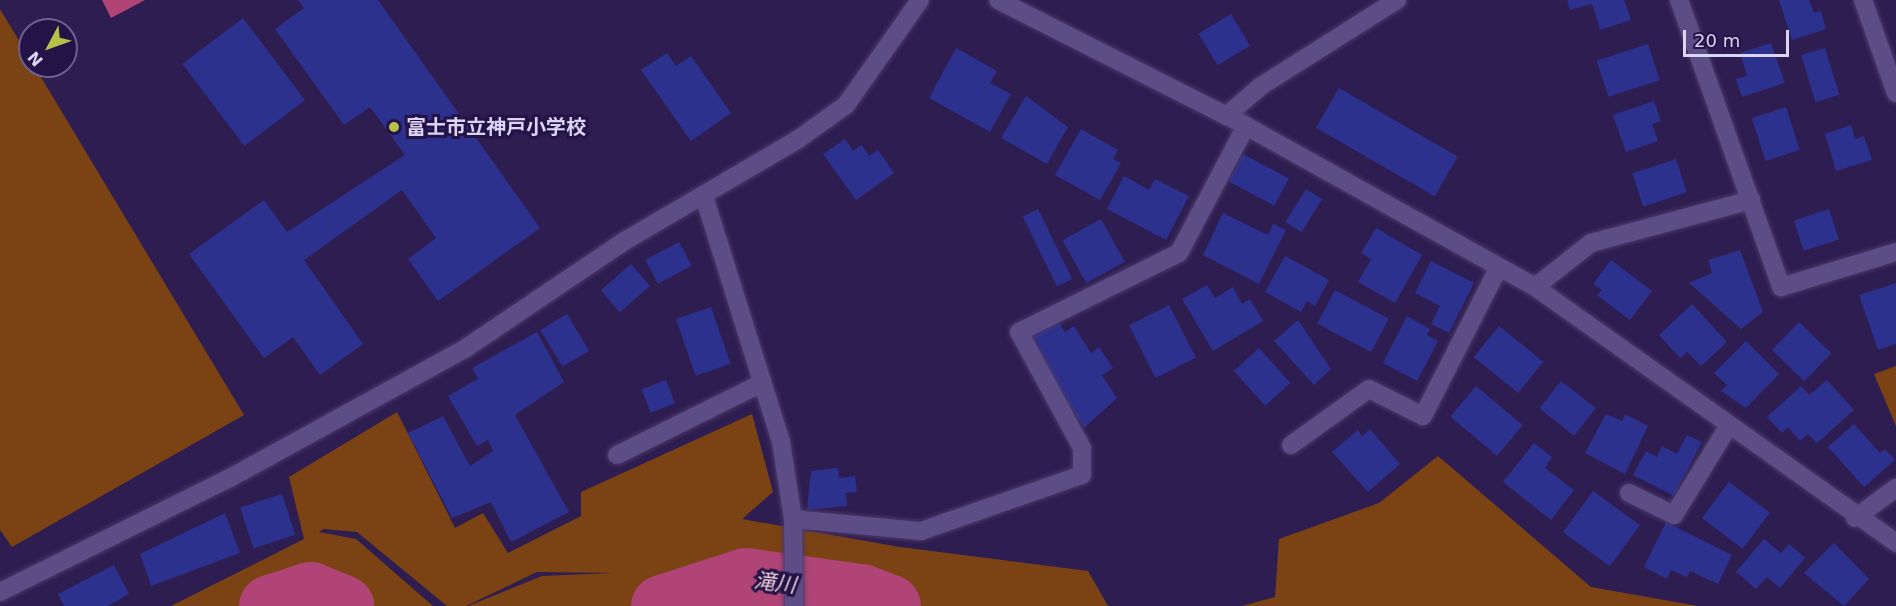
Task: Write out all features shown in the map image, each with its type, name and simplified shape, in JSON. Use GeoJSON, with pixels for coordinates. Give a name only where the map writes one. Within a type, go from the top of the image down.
{"type":"FeatureCollection","features":[{"type":"Feature","properties":{"kind":"street"},"geometry":{"type":"LineString","coordinates":[[0,592],[228,479],[466,348],[623,242],[704,196],[846,105],[920,0]]}},
{"type":"Feature","properties":{"kind":"street"},"geometry":{"type":"LineString","coordinates":[[999,0],[1020,3],[1535,287],[1855,518],[1896,543]]}},
{"type":"Feature","properties":{"kind":"street"},"geometry":{"type":"LineString","coordinates":[[1227,116],[1261,86],[1397,0]]}},
{"type":"Feature","properties":{"kind":"street"},"geometry":{"type":"LineString","coordinates":[[1679,0],[1781,287],[1896,252]]}},
{"type":"Feature","properties":{"kind":"street"},"geometry":{"type":"LineString","coordinates":[[1863,0],[1896,93]]}},
{"type":"Feature","properties":{"kind":"street"},"geometry":{"type":"LineString","coordinates":[[793,519],[921,531],[1082,475],[1082,448],[1019,332],[1179,253],[1246,126]]}},
{"type":"Feature","properties":{"kind":"street"},"geometry":{"type":"LineString","coordinates":[[704,196],[781,442],[793,519],[794,606]]}},
{"type":"Feature","properties":{"kind":"street"},"geometry":{"type":"LineString","coordinates":[[1535,287],[1591,243],[1751,200]]}},
{"type":"Feature","properties":{"kind":"street"},"geometry":{"type":"LineString","coordinates":[[1291,445],[1369,389],[1423,416],[1499,267]]}},
{"type":"Feature","properties":{"kind":"street"},"geometry":{"type":"LineString","coordinates":[[617,455],[762,383]]}},
{"type":"Feature","properties":{"kind":"street"},"geometry":{"type":"LineString","coordinates":[[1629,493],[1674,515],[1728,427]]}},
{"type":"Feature","properties":{"kind":"street"},"geometry":{"type":"LineString","coordinates":[[1855,518],[1896,488]]}},
{"type":"Feature","properties":{"kind":"shaded area"},"geometry":{"type":"Polygon","coordinates":[[[102,0],[145,0],[111,18],[102,0]]]}},
{"type":"Feature","properties":{"kind":"shaded area"},"geometry":{"type":"Polygon","coordinates":[[[0,9],[18,39],[18,78],[41,78],[244,415],[12,547],[0,530],[0,9]]]}},
{"type":"Feature","properties":{"kind":"shaded area"},"geometry":{"type":"Polygon","coordinates":[[[1896,366],[1896,426],[1874,374],[1896,366]]]}},
{"type":"Feature","properties":{"kind":"shaded area"},"geometry":{"type":"Polygon","coordinates":[[[397,412],[455,528],[483,513],[508,553],[581,516],[581,492],[752,414],[773,492],[742,519],[900,547],[1088,571],[1108,606],[819,606],[777,592],[747,606],[468,606],[542,576],[613,573],[537,572],[466,606],[447,606],[357,532],[323,529],[319,532],[356,539],[433,606],[171,606],[304,539],[289,477],[397,412]]]}},
{"type":"Feature","properties":{"kind":"shaded area"},"geometry":{"type":"Polygon","coordinates":[[[1438,456],[1591,587],[1698,606],[1242,606],[1275,597],[1279,539],[1379,503],[1438,456]]]}},
{"type":"Feature","properties":{"kind":"building"},"geometry":{"type":"Polygon","coordinates":[[[298,0],[378,0],[540,228],[438,301],[408,259],[436,238],[402,190],[304,260],[363,344],[320,375],[293,337],[264,358],[189,254],[264,200],[287,232],[405,155],[370,107],[344,125],[275,29],[304,8],[298,0]]]}},
{"type":"Feature","properties":{"kind":"building"},"geometry":{"type":"Polygon","coordinates":[[[1567,0],[1624,0],[1631,20],[1600,30],[1592,4],[1570,10],[1567,0]]]}},
{"type":"Feature","properties":{"kind":"building"},"geometry":{"type":"Polygon","coordinates":[[[1779,0],[1809,0],[1814,13],[1821,11],[1826,29],[1792,40],[1779,0]]]}},
{"type":"Feature","properties":{"kind":"building"},"geometry":{"type":"Polygon","coordinates":[[[1231,14],[1250,46],[1217,65],[1198,34],[1231,14]]]}},
{"type":"Feature","properties":{"kind":"building"},"geometry":{"type":"Polygon","coordinates":[[[243,18],[305,100],[244,146],[182,64],[243,18]]]}},
{"type":"Feature","properties":{"kind":"building"},"geometry":{"type":"Polygon","coordinates":[[[1771,43],[1785,83],[1742,97],[1736,79],[1747,76],[1740,53],[1771,43]]]}},
{"type":"Feature","properties":{"kind":"building"},"geometry":{"type":"Polygon","coordinates":[[[1648,44],[1660,80],[1608,97],[1597,61],[1648,44]]]}},
{"type":"Feature","properties":{"kind":"building"},"geometry":{"type":"Polygon","coordinates":[[[956,48],[997,71],[990,83],[1011,94],[990,132],[929,98],[956,48]]]}},
{"type":"Feature","properties":{"kind":"building"},"geometry":{"type":"Polygon","coordinates":[[[1825,48],[1839,95],[1815,102],[1801,55],[1825,48]]]}},
{"type":"Feature","properties":{"kind":"building"},"geometry":{"type":"Polygon","coordinates":[[[667,53],[676,66],[691,56],[731,113],[691,141],[641,70],[667,53]]]}},
{"type":"Feature","properties":{"kind":"building"},"geometry":{"type":"Polygon","coordinates":[[[1339,88],[1458,156],[1435,196],[1316,128],[1339,88]]]}},
{"type":"Feature","properties":{"kind":"building"},"geometry":{"type":"Polygon","coordinates":[[[1026,96],[1068,127],[1047,164],[1001,138],[1026,96]]]}},
{"type":"Feature","properties":{"kind":"building"},"geometry":{"type":"Polygon","coordinates":[[[1654,101],[1661,121],[1652,124],[1658,141],[1626,152],[1613,115],[1654,101]]]}},
{"type":"Feature","properties":{"kind":"building"},"geometry":{"type":"Polygon","coordinates":[[[1786,107],[1800,150],[1766,161],[1752,118],[1786,107]]]}},
{"type":"Feature","properties":{"kind":"building"},"geometry":{"type":"Polygon","coordinates":[[[1851,125],[1855,139],[1864,136],[1872,160],[1836,171],[1825,134],[1851,125]]]}},
{"type":"Feature","properties":{"kind":"building"},"geometry":{"type":"Polygon","coordinates":[[[1081,129],[1118,150],[1113,159],[1121,163],[1100,200],[1055,175],[1081,129]]]}},
{"type":"Feature","properties":{"kind":"building"},"geometry":{"type":"Polygon","coordinates":[[[845,139],[853,151],[862,145],[869,156],[878,150],[894,173],[856,200],[823,154],[845,139]]]}},
{"type":"Feature","properties":{"kind":"building"},"geometry":{"type":"Polygon","coordinates":[[[1243,154],[1289,178],[1274,206],[1228,181],[1243,154]]]}},
{"type":"Feature","properties":{"kind":"building"},"geometry":{"type":"Polygon","coordinates":[[[1676,159],[1687,192],[1643,207],[1632,173],[1676,159]]]}},
{"type":"Feature","properties":{"kind":"building"},"geometry":{"type":"Polygon","coordinates":[[[1124,176],[1149,190],[1155,179],[1189,196],[1166,240],[1107,209],[1124,176]]]}},
{"type":"Feature","properties":{"kind":"building"},"geometry":{"type":"Polygon","coordinates":[[[1306,189],[1322,199],[1301,232],[1285,222],[1306,189]]]}},
{"type":"Feature","properties":{"kind":"building"},"geometry":{"type":"Polygon","coordinates":[[[1038,209],[1072,279],[1057,287],[1023,216],[1038,209]]]}},
{"type":"Feature","properties":{"kind":"building"},"geometry":{"type":"Polygon","coordinates":[[[1829,209],[1839,239],[1804,251],[1794,220],[1829,209]]]}},
{"type":"Feature","properties":{"kind":"building"},"geometry":{"type":"Polygon","coordinates":[[[1223,213],[1268,235],[1273,224],[1286,230],[1259,284],[1203,255],[1223,213]]]}},
{"type":"Feature","properties":{"kind":"building"},"geometry":{"type":"Polygon","coordinates":[[[1101,219],[1125,262],[1086,283],[1063,240],[1101,219]]]}},
{"type":"Feature","properties":{"kind":"building"},"geometry":{"type":"Polygon","coordinates":[[[1376,228],[1422,255],[1395,303],[1358,282],[1371,259],[1361,253],[1376,228]]]}},
{"type":"Feature","properties":{"kind":"building"},"geometry":{"type":"Polygon","coordinates":[[[679,242],[692,266],[658,284],[645,260],[679,242]]]}},
{"type":"Feature","properties":{"kind":"building"},"geometry":{"type":"Polygon","coordinates":[[[1740,250],[1763,312],[1741,329],[1689,283],[1712,273],[1708,260],[1740,250]]]}},
{"type":"Feature","properties":{"kind":"building"},"geometry":{"type":"Polygon","coordinates":[[[1285,256],[1329,280],[1315,306],[1307,301],[1301,312],[1265,292],[1285,256]]]}},
{"type":"Feature","properties":{"kind":"building"},"geometry":{"type":"Polygon","coordinates":[[[1611,260],[1652,291],[1630,320],[1597,295],[1602,290],[1593,284],[1611,260]]]}},
{"type":"Feature","properties":{"kind":"building"},"geometry":{"type":"Polygon","coordinates":[[[1431,261],[1474,283],[1449,333],[1431,324],[1440,306],[1415,293],[1431,261]]]}},
{"type":"Feature","properties":{"kind":"building"},"geometry":{"type":"Polygon","coordinates":[[[631,264],[650,286],[620,312],[601,290],[631,264]]]}},
{"type":"Feature","properties":{"kind":"building"},"geometry":{"type":"Polygon","coordinates":[[[1896,283],[1896,344],[1878,350],[1859,295],[1896,283]]]}},
{"type":"Feature","properties":{"kind":"building"},"geometry":{"type":"Polygon","coordinates":[[[1207,285],[1215,298],[1233,287],[1242,304],[1250,299],[1263,321],[1213,351],[1182,299],[1207,285]]]}},
{"type":"Feature","properties":{"kind":"building"},"geometry":{"type":"Polygon","coordinates":[[[1335,290],[1389,319],[1371,352],[1317,324],[1335,290]]]}},
{"type":"Feature","properties":{"kind":"building"},"geometry":{"type":"Polygon","coordinates":[[[1692,304],[1727,342],[1701,366],[1687,352],[1680,358],[1659,335],[1692,304]]]}},
{"type":"Feature","properties":{"kind":"building"},"geometry":{"type":"Polygon","coordinates":[[[1169,305],[1196,358],[1156,378],[1129,325],[1169,305]]]}},
{"type":"Feature","properties":{"kind":"building"},"geometry":{"type":"Polygon","coordinates":[[[711,307],[731,364],[696,376],[676,319],[711,307]]]}},
{"type":"Feature","properties":{"kind":"building"},"geometry":{"type":"Polygon","coordinates":[[[567,314],[589,351],[563,367],[540,330],[567,314]]]}},
{"type":"Feature","properties":{"kind":"building"},"geometry":{"type":"Polygon","coordinates":[[[1055,316],[1065,332],[1074,326],[1091,353],[1099,347],[1113,368],[1102,375],[1117,398],[1084,428],[1024,337],[1055,316]]]}},
{"type":"Feature","properties":{"kind":"building"},"geometry":{"type":"Polygon","coordinates":[[[1407,316],[1430,329],[1427,335],[1438,341],[1417,381],[1383,363],[1407,316]]]}},
{"type":"Feature","properties":{"kind":"building"},"geometry":{"type":"Polygon","coordinates":[[[1298,320],[1331,369],[1314,385],[1274,341],[1298,320]]]}},
{"type":"Feature","properties":{"kind":"building"},"geometry":{"type":"Polygon","coordinates":[[[1799,322],[1831,353],[1804,381],[1772,350],[1799,322]]]}},
{"type":"Feature","properties":{"kind":"building"},"geometry":{"type":"Polygon","coordinates":[[[1499,326],[1543,362],[1518,393],[1474,357],[1499,326]]]}},
{"type":"Feature","properties":{"kind":"building"},"geometry":{"type":"Polygon","coordinates":[[[537,332],[564,382],[515,415],[569,512],[511,542],[491,502],[452,518],[408,433],[443,416],[470,466],[493,451],[488,440],[477,446],[448,396],[478,379],[472,368],[537,332]]]}},
{"type":"Feature","properties":{"kind":"building"},"geometry":{"type":"Polygon","coordinates":[[[1746,341],[1779,374],[1746,408],[1721,391],[1727,385],[1714,373],[1746,341]]]}},
{"type":"Feature","properties":{"kind":"building"},"geometry":{"type":"Polygon","coordinates":[[[1259,348],[1290,383],[1265,406],[1234,371],[1259,348]]]}},
{"type":"Feature","properties":{"kind":"building"},"geometry":{"type":"Polygon","coordinates":[[[666,380],[675,403],[651,413],[642,389],[666,380]]]}},
{"type":"Feature","properties":{"kind":"building"},"geometry":{"type":"Polygon","coordinates":[[[1827,380],[1854,410],[1817,443],[1808,434],[1800,441],[1788,427],[1782,433],[1767,417],[1801,386],[1809,395],[1827,380]]]}},
{"type":"Feature","properties":{"kind":"building"},"geometry":{"type":"Polygon","coordinates":[[[1561,381],[1596,408],[1574,436],[1539,409],[1561,381]]]}},
{"type":"Feature","properties":{"kind":"building"},"geometry":{"type":"Polygon","coordinates":[[[1476,386],[1523,425],[1497,456],[1450,417],[1476,386]]]}},
{"type":"Feature","properties":{"kind":"building"},"geometry":{"type":"Polygon","coordinates":[[[1606,414],[1622,421],[1625,414],[1648,426],[1625,474],[1585,453],[1606,414]]]}},
{"type":"Feature","properties":{"kind":"building"},"geometry":{"type":"Polygon","coordinates":[[[1854,424],[1880,453],[1885,449],[1895,460],[1864,487],[1828,447],[1854,424]]]}},
{"type":"Feature","properties":{"kind":"building"},"geometry":{"type":"Polygon","coordinates":[[[1370,429],[1400,464],[1368,492],[1332,452],[1358,430],[1362,436],[1370,429]]]}},
{"type":"Feature","properties":{"kind":"building"},"geometry":{"type":"Polygon","coordinates":[[[1687,435],[1702,442],[1674,496],[1633,475],[1646,451],[1657,457],[1662,446],[1677,454],[1687,435]]]}},
{"type":"Feature","properties":{"kind":"building"},"geometry":{"type":"Polygon","coordinates":[[[1534,443],[1552,457],[1545,468],[1574,490],[1551,520],[1503,482],[1534,443]]]}},
{"type":"Feature","properties":{"kind":"building"},"geometry":{"type":"Polygon","coordinates":[[[838,468],[839,478],[855,476],[857,492],[846,493],[847,506],[807,510],[811,471],[838,468]]]}},
{"type":"Feature","properties":{"kind":"building"},"geometry":{"type":"Polygon","coordinates":[[[1729,482],[1770,513],[1743,549],[1702,518],[1729,482]]]}},
{"type":"Feature","properties":{"kind":"building"},"geometry":{"type":"Polygon","coordinates":[[[1593,491],[1640,525],[1610,566],[1563,532],[1593,491]]]}},
{"type":"Feature","properties":{"kind":"building"},"geometry":{"type":"Polygon","coordinates":[[[282,494],[295,535],[253,548],[240,508],[282,494]]]}},
{"type":"Feature","properties":{"kind":"building"},"geometry":{"type":"Polygon","coordinates":[[[225,513],[240,553],[151,586],[140,554],[225,513]]]}},
{"type":"Feature","properties":{"kind":"building"},"geometry":{"type":"Polygon","coordinates":[[[1666,522],[1732,555],[1718,584],[1690,571],[1687,577],[1671,570],[1667,579],[1644,567],[1666,522]]]}},
{"type":"Feature","properties":{"kind":"building"},"geometry":{"type":"Polygon","coordinates":[[[1764,539],[1781,553],[1789,544],[1805,558],[1780,588],[1767,577],[1756,589],[1736,572],[1764,539]]]}},
{"type":"Feature","properties":{"kind":"building"},"geometry":{"type":"Polygon","coordinates":[[[1834,543],[1869,579],[1844,606],[1804,573],[1834,543]]]}},
{"type":"Feature","properties":{"kind":"building"},"geometry":{"type":"Polygon","coordinates":[[[114,565],[129,594],[108,606],[64,606],[58,594],[114,565]]]}},
{"type":"Feature","properties":{"kind":"waterway","name":"滝川"},"geometry":{"type":"LineString","coordinates":[[662,606],[745,579],[861,595],[889,606]]}},
{"type":"Feature","properties":{"kind":"waterway","name":"滝川"},"geometry":{"type":"LineString","coordinates":[[270,606],[310,593],[343,606]]}},
{"type":"Feature","properties":{"kind":"place","name":"富士市立神戸小学校"},"geometry":{"type":"Point","coordinates":[394,127]}}]}
